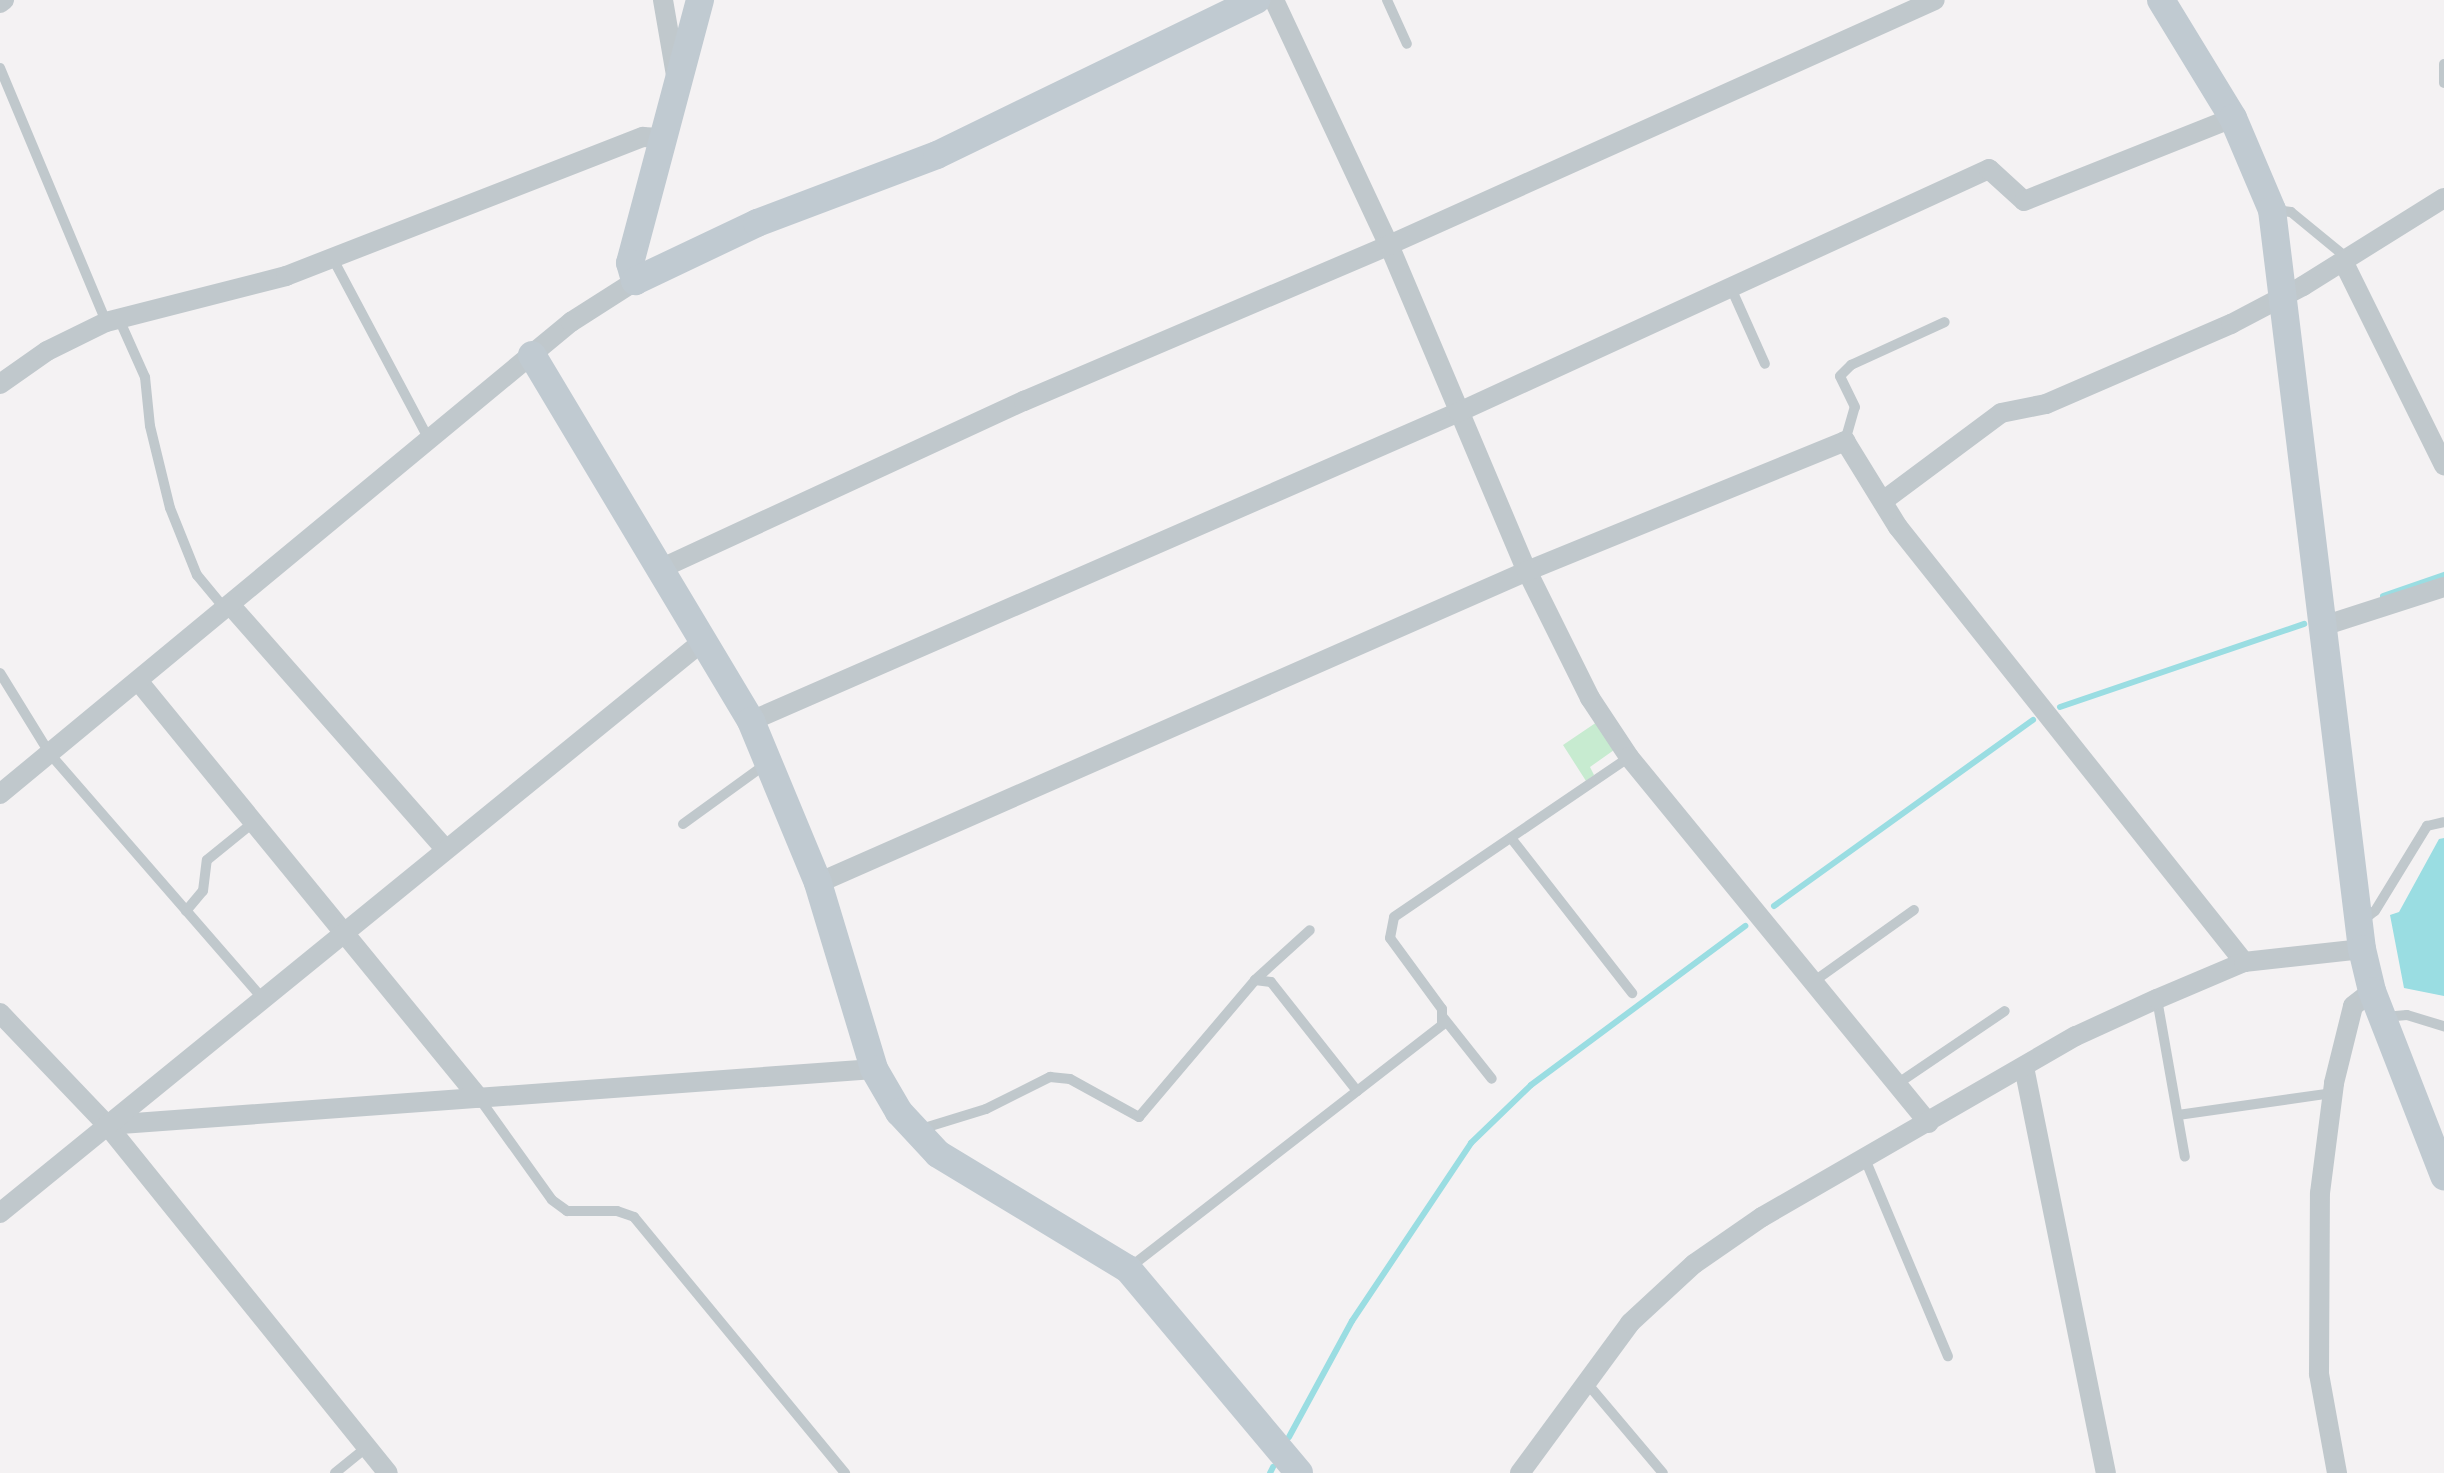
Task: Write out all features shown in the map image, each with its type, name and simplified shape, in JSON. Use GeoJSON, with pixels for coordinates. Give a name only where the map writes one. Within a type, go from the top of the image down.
{"type":"FeatureCollection","features":[{"type":"Feature","properties":{"kind":"street"},"geometry":{"type":"LineString","coordinates":[[663,0],[677,79]]}},
{"type":"Feature","properties":{"kind":"street"},"geometry":{"type":"LineString","coordinates":[[635,281],[630,263],[660,138],[700,0]]}},
{"type":"Feature","properties":{"kind":"street"},"geometry":{"type":"LineString","coordinates":[[0,794],[230,609],[428,438],[571,322],[635,281],[757,223],[937,155],[1256,0]]}},
{"type":"Feature","properties":{"kind":"street"},"geometry":{"type":"LineString","coordinates":[[1274,0],[1389,245],[1527,571],[1590,698],[1629,757],[1929,1123]]}},
{"type":"Feature","properties":{"kind":"street"},"geometry":{"type":"LineString","coordinates":[[662,568],[1010,408],[1389,245],[1935,0]]}},
{"type":"Feature","properties":{"kind":"street"},"geometry":{"type":"LineString","coordinates":[[2161,0],[2233,118],[2263,177],[2272,210],[2286,296],[2360,937],[2377,1004],[2444,1176]]}},
{"type":"Feature","properties":{"kind":"street"},"geometry":{"type":"LineString","coordinates":[[751,721],[1459,412],[1989,169],[2024,201],[2233,118]]}},
{"type":"Feature","properties":{"kind":"street"},"geometry":{"type":"LineString","coordinates":[[0,384],[47,351],[113,320],[286,276],[643,137],[660,138]]}},
{"type":"Feature","properties":{"kind":"street"},"geometry":{"type":"LineString","coordinates":[[1883,501],[2001,413],[2046,404],[2286,296],[2444,198]]}},
{"type":"Feature","properties":{"kind":"street"},"geometry":{"type":"LineString","coordinates":[[2345,260],[2444,465]]}},
{"type":"Feature","properties":{"kind":"street"},"geometry":{"type":"LineString","coordinates":[[532,355],[751,721],[818,883],[874,1069],[915,1130],[938,1154],[1128,1269],[1299,1473]]}},
{"type":"Feature","properties":{"kind":"street"},"geometry":{"type":"LineString","coordinates":[[818,883],[1527,571],[1845,441],[1898,527],[2244,962]]}},
{"type":"Feature","properties":{"kind":"street"},"geometry":{"type":"LineString","coordinates":[[2323,626],[2444,587]]}},
{"type":"Feature","properties":{"kind":"street"},"geometry":{"type":"LineString","coordinates":[[230,609],[445,849]]}},
{"type":"Feature","properties":{"kind":"street"},"geometry":{"type":"LineString","coordinates":[[0,1213],[261,997],[703,641]]}},
{"type":"Feature","properties":{"kind":"street"},"geometry":{"type":"LineString","coordinates":[[139,682],[479,1098]]}},
{"type":"Feature","properties":{"kind":"street"},"geometry":{"type":"LineString","coordinates":[[1520,1473],[1630,1323],[1694,1264],[1762,1217],[2076,1036],[2244,962],[2360,937]]}},
{"type":"Feature","properties":{"kind":"street"},"geometry":{"type":"LineString","coordinates":[[2337,1473],[2319,1374],[2316,1312],[2320,1193],[2333,1093],[2353,1006],[2377,1004]]}},
{"type":"Feature","properties":{"kind":"street"},"geometry":{"type":"LineString","coordinates":[[0,1013],[107,1125],[388,1473]]}},
{"type":"Feature","properties":{"kind":"street"},"geometry":{"type":"LineString","coordinates":[[2024,1067],[2106,1473]]}},
{"type":"Feature","properties":{"kind":"street"},"geometry":{"type":"LineString","coordinates":[[107,1125],[874,1069]]}},
{"type":"Feature","properties":{"kind":"lane"},"geometry":{"type":"LineString","coordinates":[[1387,0],[1407,44]]}},
{"type":"Feature","properties":{"kind":"lane"},"geometry":{"type":"LineString","coordinates":[[2444,64],[2444,83]]}},
{"type":"Feature","properties":{"kind":"lane"},"geometry":{"type":"LineString","coordinates":[[0,68],[113,320],[145,377],[150,426],[170,508],[197,575],[230,609]]}},
{"type":"Feature","properties":{"kind":"lane"},"geometry":{"type":"LineString","coordinates":[[2272,210],[2291,212],[2345,260]]}},
{"type":"Feature","properties":{"kind":"lane"},"geometry":{"type":"LineString","coordinates":[[333,259],[428,438]]}},
{"type":"Feature","properties":{"kind":"lane"},"geometry":{"type":"LineString","coordinates":[[1731,288],[1765,364]]}},
{"type":"Feature","properties":{"kind":"lane"},"geometry":{"type":"LineString","coordinates":[[1845,441],[1855,407],[1840,376],[1851,365],[1945,322]]}},
{"type":"Feature","properties":{"kind":"lane"},"geometry":{"type":"LineString","coordinates":[[0,673],[50,754],[261,997]]}},
{"type":"Feature","properties":{"kind":"lane"},"geometry":{"type":"LineString","coordinates":[[1492,1079],[1442,1016],[1390,938],[1394,917],[1629,757]]}},
{"type":"Feature","properties":{"kind":"lane"},"geometry":{"type":"LineString","coordinates":[[683,824],[768,763]]}},
{"type":"Feature","properties":{"kind":"lane"},"geometry":{"type":"LineString","coordinates":[[186,911],[203,891],[207,860],[254,822]]}},
{"type":"Feature","properties":{"kind":"lane"},"geometry":{"type":"LineString","coordinates":[[2360,937],[2427,826],[2444,822]]}},
{"type":"Feature","properties":{"kind":"lane"},"geometry":{"type":"LineString","coordinates":[[1511,838],[1632,993]]}},
{"type":"Feature","properties":{"kind":"lane"},"geometry":{"type":"LineString","coordinates":[[1813,982],[1914,910]]}},
{"type":"Feature","properties":{"kind":"lane"},"geometry":{"type":"LineString","coordinates":[[915,1130],[986,1109],[1050,1077],[1070,1079],[1139,1117],[1255,980],[1310,930]]}},
{"type":"Feature","properties":{"kind":"lane"},"geometry":{"type":"LineString","coordinates":[[1255,980],[1271,982],[1357,1091]]}},
{"type":"Feature","properties":{"kind":"lane"},"geometry":{"type":"LineString","coordinates":[[2157,999],[2185,1157]]}},
{"type":"Feature","properties":{"kind":"lane"},"geometry":{"type":"LineString","coordinates":[[2377,1004],[2444,1026]]}},
{"type":"Feature","properties":{"kind":"lane"},"geometry":{"type":"LineString","coordinates":[[1897,1084],[2005,1011]]}},
{"type":"Feature","properties":{"kind":"lane"},"geometry":{"type":"LineString","coordinates":[[1128,1269],[1442,1025],[1442,1016]]}},
{"type":"Feature","properties":{"kind":"lane"},"geometry":{"type":"LineString","coordinates":[[2178,1115],[2333,1093]]}},
{"type":"Feature","properties":{"kind":"lane"},"geometry":{"type":"LineString","coordinates":[[479,1098],[552,1200],[567,1211],[617,1211],[634,1217],[845,1473]]}},
{"type":"Feature","properties":{"kind":"lane"},"geometry":{"type":"LineString","coordinates":[[1865,1159],[1948,1356]]}},
{"type":"Feature","properties":{"kind":"lane"},"geometry":{"type":"LineString","coordinates":[[1586,1382],[1663,1473]]}},
{"type":"Feature","properties":{"kind":"lane"},"geometry":{"type":"LineString","coordinates":[[335,1473],[367,1447]]}},
{"type":"Feature","properties":{"kind":"green space"},"geometry":{"type":"Polygon","coordinates":[[[1597,722],[1614,750],[1590,767],[1594,775],[1586,781],[1563,745],[1597,722]]]}},
{"type":"Feature","properties":{"kind":"water"},"geometry":{"type":"Polygon","coordinates":[[[2444,838],[2444,996],[2404,988],[2390,915],[2399,912],[2439,839],[2444,838]]]}},
{"type":"Feature","properties":{"kind":"waterway"},"geometry":{"type":"LineString","coordinates":[[2383,596],[2444,575]]}},
{"type":"Feature","properties":{"kind":"waterway"},"geometry":{"type":"LineString","coordinates":[[2060,707],[2304,624]]}},
{"type":"Feature","properties":{"kind":"waterway"},"geometry":{"type":"LineString","coordinates":[[1774,906],[2033,720]]}},
{"type":"Feature","properties":{"kind":"waterway"},"geometry":{"type":"LineString","coordinates":[[1289,1437],[1352,1321],[1471,1143],[1531,1085],[1745,926]]}},
{"type":"Feature","properties":{"kind":"waterway"},"geometry":{"type":"LineString","coordinates":[[1270,1473],[1273,1467]]}}]}
